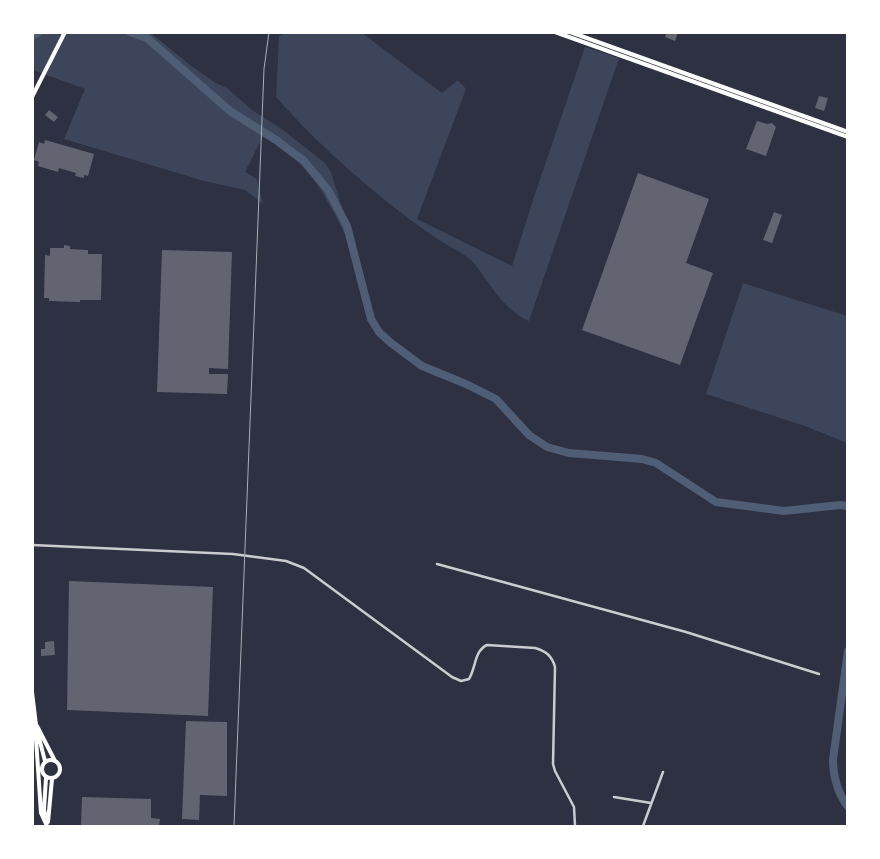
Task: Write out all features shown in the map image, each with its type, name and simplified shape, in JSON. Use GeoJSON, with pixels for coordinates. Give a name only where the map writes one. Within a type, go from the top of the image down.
{"type":"FeatureCollection","features":[{"type":"Feature","properties":{"kind":"main road"},"geometry":{"type":"LineString","coordinates":[[32,97],[65,32]]}},
{"type":"Feature","properties":{"kind":"main road"},"geometry":{"type":"LineString","coordinates":[[555,32],[848,137]]}},
{"type":"Feature","properties":{"kind":"main road"},"geometry":{"type":"LineString","coordinates":[[570,32],[848,132]]}},
{"type":"Feature","properties":{"kind":"main road"},"geometry":{"type":"LineString","coordinates":[[32,692],[36,724],[41,813],[47,826]]}},
{"type":"Feature","properties":{"kind":"main road"},"geometry":{"type":"LineString","coordinates":[[36,724],[59,764],[59,774],[52,779],[46,778]]}},
{"type":"Feature","properties":{"kind":"main road"},"geometry":{"type":"LineString","coordinates":[[36,724],[45,761],[41,770],[46,778],[44,809],[47,826]]}},
{"type":"Feature","properties":{"kind":"main road"},"geometry":{"type":"LineString","coordinates":[[45,761],[55,760]]}},
{"type":"Feature","properties":{"kind":"main road"},"geometry":{"type":"LineString","coordinates":[[47,826],[52,779]]}},
{"type":"Feature","properties":{"kind":"street"},"geometry":{"type":"LineString","coordinates":[[32,545],[233,554],[286,560],[304,568],[452,677],[461,681],[469,679],[480,649],[487,644],[542,650],[552,658],[555,667],[553,764],[572,801],[575,826]]}},
{"type":"Feature","properties":{"kind":"street"},"geometry":{"type":"LineString","coordinates":[[437,564],[686,632],[819,674]]}},
{"type":"Feature","properties":{"kind":"street"},"geometry":{"type":"LineString","coordinates":[[643,826],[663,772]]}},
{"type":"Feature","properties":{"kind":"street"},"geometry":{"type":"LineString","coordinates":[[614,797],[652,802]]}},
{"type":"Feature","properties":{"kind":"shaded area"},"geometry":{"type":"Polygon","coordinates":[[[289,32],[362,33],[442,93],[458,80],[466,89],[417,219],[512,266],[585,47],[619,58],[529,321],[512,310],[504,302],[472,261],[430,234],[369,187],[311,134],[276,97],[279,36],[289,32]]]}},
{"type":"Feature","properties":{"kind":"shaded area"},"geometry":{"type":"Polygon","coordinates":[[[32,33],[151,33],[190,65],[216,83],[227,88],[252,110],[283,130],[325,163],[331,172],[341,205],[353,234],[345,234],[323,194],[303,167],[263,136],[245,172],[257,179],[263,204],[245,190],[204,181],[64,139],[85,89],[33,70],[32,33]]]}},
{"type":"Feature","properties":{"kind":"shaded area"},"geometry":{"type":"Polygon","coordinates":[[[743,283],[847,316],[847,443],[805,426],[706,394],[743,283]]]}},
{"type":"Feature","properties":{"kind":"building"},"geometry":{"type":"Polygon","coordinates":[[[667,32],[678,32],[675,41],[665,37],[667,32]]]}},
{"type":"Feature","properties":{"kind":"building"},"geometry":{"type":"Polygon","coordinates":[[[819,96],[828,98],[824,111],[815,108],[819,96]]]}},
{"type":"Feature","properties":{"kind":"building"},"geometry":{"type":"Polygon","coordinates":[[[49,110],[58,117],[54,122],[45,115],[49,110]]]}},
{"type":"Feature","properties":{"kind":"building"},"geometry":{"type":"Polygon","coordinates":[[[757,121],[767,124],[772,123],[776,127],[766,156],[746,149],[757,121]]]}},
{"type":"Feature","properties":{"kind":"building"},"geometry":{"type":"Polygon","coordinates":[[[45,140],[94,154],[88,176],[84,175],[84,178],[75,176],[76,173],[59,168],[58,172],[38,166],[39,162],[34,160],[39,142],[44,144],[45,140]]]}},
{"type":"Feature","properties":{"kind":"building"},"geometry":{"type":"Polygon","coordinates":[[[638,173],[709,199],[686,263],[713,273],[680,365],[582,330],[638,173]]]}},
{"type":"Feature","properties":{"kind":"building"},"geometry":{"type":"Polygon","coordinates":[[[774,212],[782,215],[772,243],[763,240],[774,212]]]}},
{"type":"Feature","properties":{"kind":"building"},"geometry":{"type":"Polygon","coordinates":[[[64,245],[70,246],[70,249],[88,250],[88,254],[102,254],[101,300],[80,300],[80,302],[49,301],[49,298],[44,298],[45,255],[50,256],[50,248],[64,248],[64,245]]]}},
{"type":"Feature","properties":{"kind":"building"},"geometry":{"type":"Polygon","coordinates":[[[162,250],[232,252],[228,369],[209,368],[209,374],[228,374],[227,394],[157,392],[162,250]]]}},
{"type":"Feature","properties":{"kind":"building"},"geometry":{"type":"Polygon","coordinates":[[[69,581],[213,587],[208,716],[67,710],[69,581]]]}},
{"type":"Feature","properties":{"kind":"building"},"geometry":{"type":"Polygon","coordinates":[[[54,641],[55,655],[41,656],[41,649],[45,649],[45,642],[54,641]]]}},
{"type":"Feature","properties":{"kind":"building"},"geometry":{"type":"Polygon","coordinates":[[[186,721],[227,722],[227,796],[200,795],[199,820],[182,819],[186,721]]]}},
{"type":"Feature","properties":{"kind":"building"},"geometry":{"type":"Polygon","coordinates":[[[82,797],[151,799],[151,818],[160,819],[159,826],[81,826],[82,797]]]}},
{"type":"Feature","properties":{"kind":"waterway"},"geometry":{"type":"LineString","coordinates":[[32,36],[39,32]]}},
{"type":"Feature","properties":{"kind":"waterway"},"geometry":{"type":"LineString","coordinates":[[130,32],[147,38],[230,111],[276,140],[304,161],[328,190],[347,226],[371,319],[379,332],[422,366],[496,399],[529,435],[547,447],[569,453],[642,459],[656,463],[716,502],[784,511],[840,505],[848,506]]}},
{"type":"Feature","properties":{"kind":"waterway"},"geometry":{"type":"LineString","coordinates":[[848,651],[833,759],[836,784],[848,807]]}},
{"type":"Feature","properties":{"kind":"railway"},"geometry":{"type":"LineString","coordinates":[[234,826],[264,69],[269,32]]}}]}
